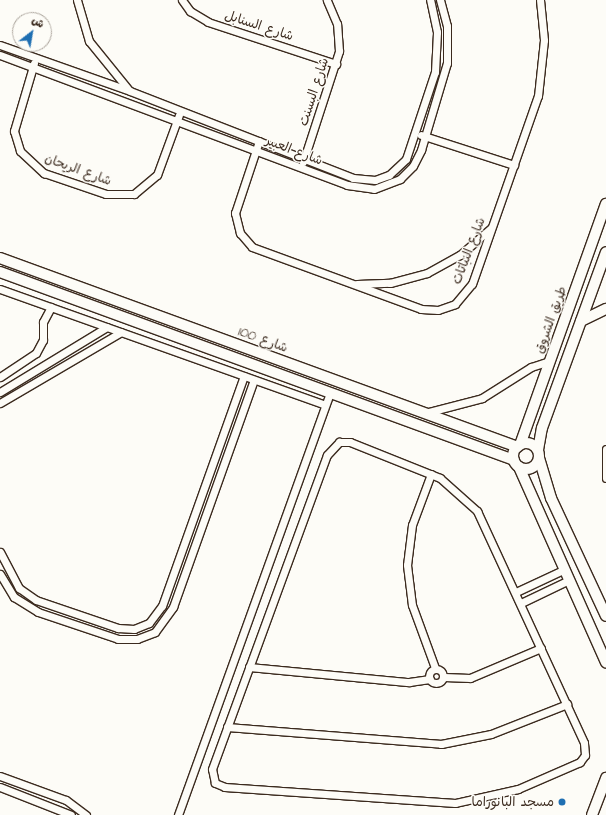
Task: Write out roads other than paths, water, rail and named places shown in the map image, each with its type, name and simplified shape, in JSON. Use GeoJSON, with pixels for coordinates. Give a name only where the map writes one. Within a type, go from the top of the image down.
{"type":"FeatureCollection","features":[{"type":"Feature","properties":{"kind":"street"},"geometry":{"type":"LineString","coordinates":[[77,0],[89,41],[130,90]]}},
{"type":"Feature","properties":{"kind":"street","name":"شارع السنابل"},"geometry":{"type":"LineString","coordinates":[[182,0],[190,11],[208,22],[336,64]]}},
{"type":"Feature","properties":{"kind":"street","name":"شارع البسنت"},"geometry":{"type":"LineString","coordinates":[[301,167],[336,64],[339,37],[327,0]]}},
{"type":"Feature","properties":{"kind":"street","name":"شارع العبير"},"geometry":{"type":"LineString","coordinates":[[0,45],[130,90],[353,178],[375,180],[401,165],[416,134],[437,59],[437,32],[430,0]]}},
{"type":"Feature","properties":{"kind":"street","name":"شارع العبير"},"geometry":{"type":"LineString","coordinates":[[0,55],[178,119],[356,188],[383,187],[400,179],[413,166],[425,137],[447,56],[447,26],[440,0]]}},
{"type":"Feature","properties":{"kind":"street","name":"شارع النباتات"},"geometry":{"type":"LineString","coordinates":[[259,141],[235,207],[236,223],[246,242],[264,254],[351,283],[421,309],[447,308],[462,298],[472,284],[514,165],[542,77],[544,40],[540,0]]}},
{"type":"Feature","properties":{"kind":"street","name":"شارع الريحان"},"geometry":{"type":"LineString","coordinates":[[36,57],[14,131],[23,156],[44,173],[106,194],[134,194],[157,175],[181,111]]}},
{"type":"Feature","properties":{"kind":"street"},"geometry":{"type":"LineString","coordinates":[[416,134],[514,165]]}},
{"type":"Feature","properties":{"kind":"street","name":"طريق الشروق"},"geometry":{"type":"LineString","coordinates":[[517,463],[519,446],[606,204]]}},
{"type":"Feature","properties":{"kind":"street"},"geometry":{"type":"LineString","coordinates":[[351,283],[390,283],[427,273],[460,255],[492,227]]}},
{"type":"Feature","properties":{"kind":"street"},"geometry":{"type":"LineString","coordinates":[[517,463],[532,468],[538,454],[542,428],[606,252]]}},
{"type":"Feature","properties":{"kind":"street","name":"شارع 100"},"geometry":{"type":"LineString","coordinates":[[0,258],[425,413],[519,446],[528,444],[538,454]]}},
{"type":"Feature","properties":{"kind":"street","name":"شارع 100"},"geometry":{"type":"LineString","coordinates":[[0,272],[517,463]]}},
{"type":"Feature","properties":{"kind":"street"},"geometry":{"type":"LineString","coordinates":[[0,289],[326,405]]}},
{"type":"Feature","properties":{"kind":"street"},"geometry":{"type":"LineString","coordinates":[[0,377],[18,366],[39,349],[43,322],[51,307]]}},
{"type":"Feature","properties":{"kind":"street"},"geometry":{"type":"LineString","coordinates":[[581,321],[606,309]]}},
{"type":"Feature","properties":{"kind":"street"},"geometry":{"type":"LineString","coordinates":[[0,392],[108,327]]}},
{"type":"Feature","properties":{"kind":"street"},"geometry":{"type":"LineString","coordinates":[[0,403],[121,332]]}},
{"type":"Feature","properties":{"kind":"street"},"geometry":{"type":"LineString","coordinates":[[425,413],[482,398],[531,367],[550,361]]}},
{"type":"Feature","properties":{"kind":"street"},"geometry":{"type":"LineString","coordinates":[[18,366],[31,385]]}},
{"type":"Feature","properties":{"kind":"street"},"geometry":{"type":"LineString","coordinates":[[0,552],[15,582],[36,600],[118,628],[139,628],[153,620],[162,606],[244,376]]}},
{"type":"Feature","properties":{"kind":"street"},"geometry":{"type":"LineString","coordinates":[[0,574],[14,597],[32,609],[118,639],[143,637],[160,628],[171,613],[254,380]]}},
{"type":"Feature","properties":{"kind":"street"},"geometry":{"type":"LineString","coordinates":[[178,815],[330,393]]}},
{"type":"Feature","properties":{"kind":"street"},"geometry":{"type":"LineString","coordinates":[[339,442],[350,442],[431,474],[457,489],[477,511],[516,592],[586,747],[580,762],[527,786],[463,802],[221,787],[212,780],[211,773],[331,446],[339,442]]}},
{"type":"Feature","properties":{"kind":"street"},"geometry":{"type":"LineString","coordinates":[[606,449],[606,478]]}},
{"type":"Feature","properties":{"kind":"street"},"geometry":{"type":"LineString","coordinates":[[538,454],[551,498],[606,616]]}},
{"type":"Feature","properties":{"kind":"street"},"geometry":{"type":"LineString","coordinates":[[517,463],[606,662]]}},
{"type":"Feature","properties":{"kind":"street"},"geometry":{"type":"LineString","coordinates":[[430,679],[435,668],[414,611],[407,565],[412,525],[431,474]]}},
{"type":"Feature","properties":{"kind":"street"},"geometry":{"type":"LineString","coordinates":[[202,494],[212,498]]}},
{"type":"Feature","properties":{"kind":"street"},"geometry":{"type":"LineString","coordinates":[[516,592],[565,569]]}},
{"type":"Feature","properties":{"kind":"street"},"geometry":{"type":"LineString","coordinates":[[521,603],[570,580]]}},
{"type":"Feature","properties":{"kind":"street"},"geometry":{"type":"LineString","coordinates":[[249,667],[409,682],[430,679],[436,683],[444,678],[470,678],[541,648]]}},
{"type":"Feature","properties":{"kind":"street"},"geometry":{"type":"LineString","coordinates":[[435,668],[441,670],[444,678]]}},
{"type":"Feature","properties":{"kind":"street"},"geometry":{"type":"LineString","coordinates":[[227,727],[441,744],[491,734],[567,704]]}},
{"type":"Feature","properties":{"kind":"street"},"geometry":{"type":"LineString","coordinates":[[0,776],[66,800],[86,815]]}},
{"type":"Feature","properties":{"kind":"street"},"geometry":{"type":"LineString","coordinates":[[592,815],[606,778]]}},
{"type":"Feature","properties":{"kind":"street"},"geometry":{"type":"LineString","coordinates":[[0,786],[71,815]]}},
{"type":"Feature","properties":{"kind":"place","name":"مسجد البانوراما"},"geometry":{"type":"Point","coordinates":[562,802]}}]}
